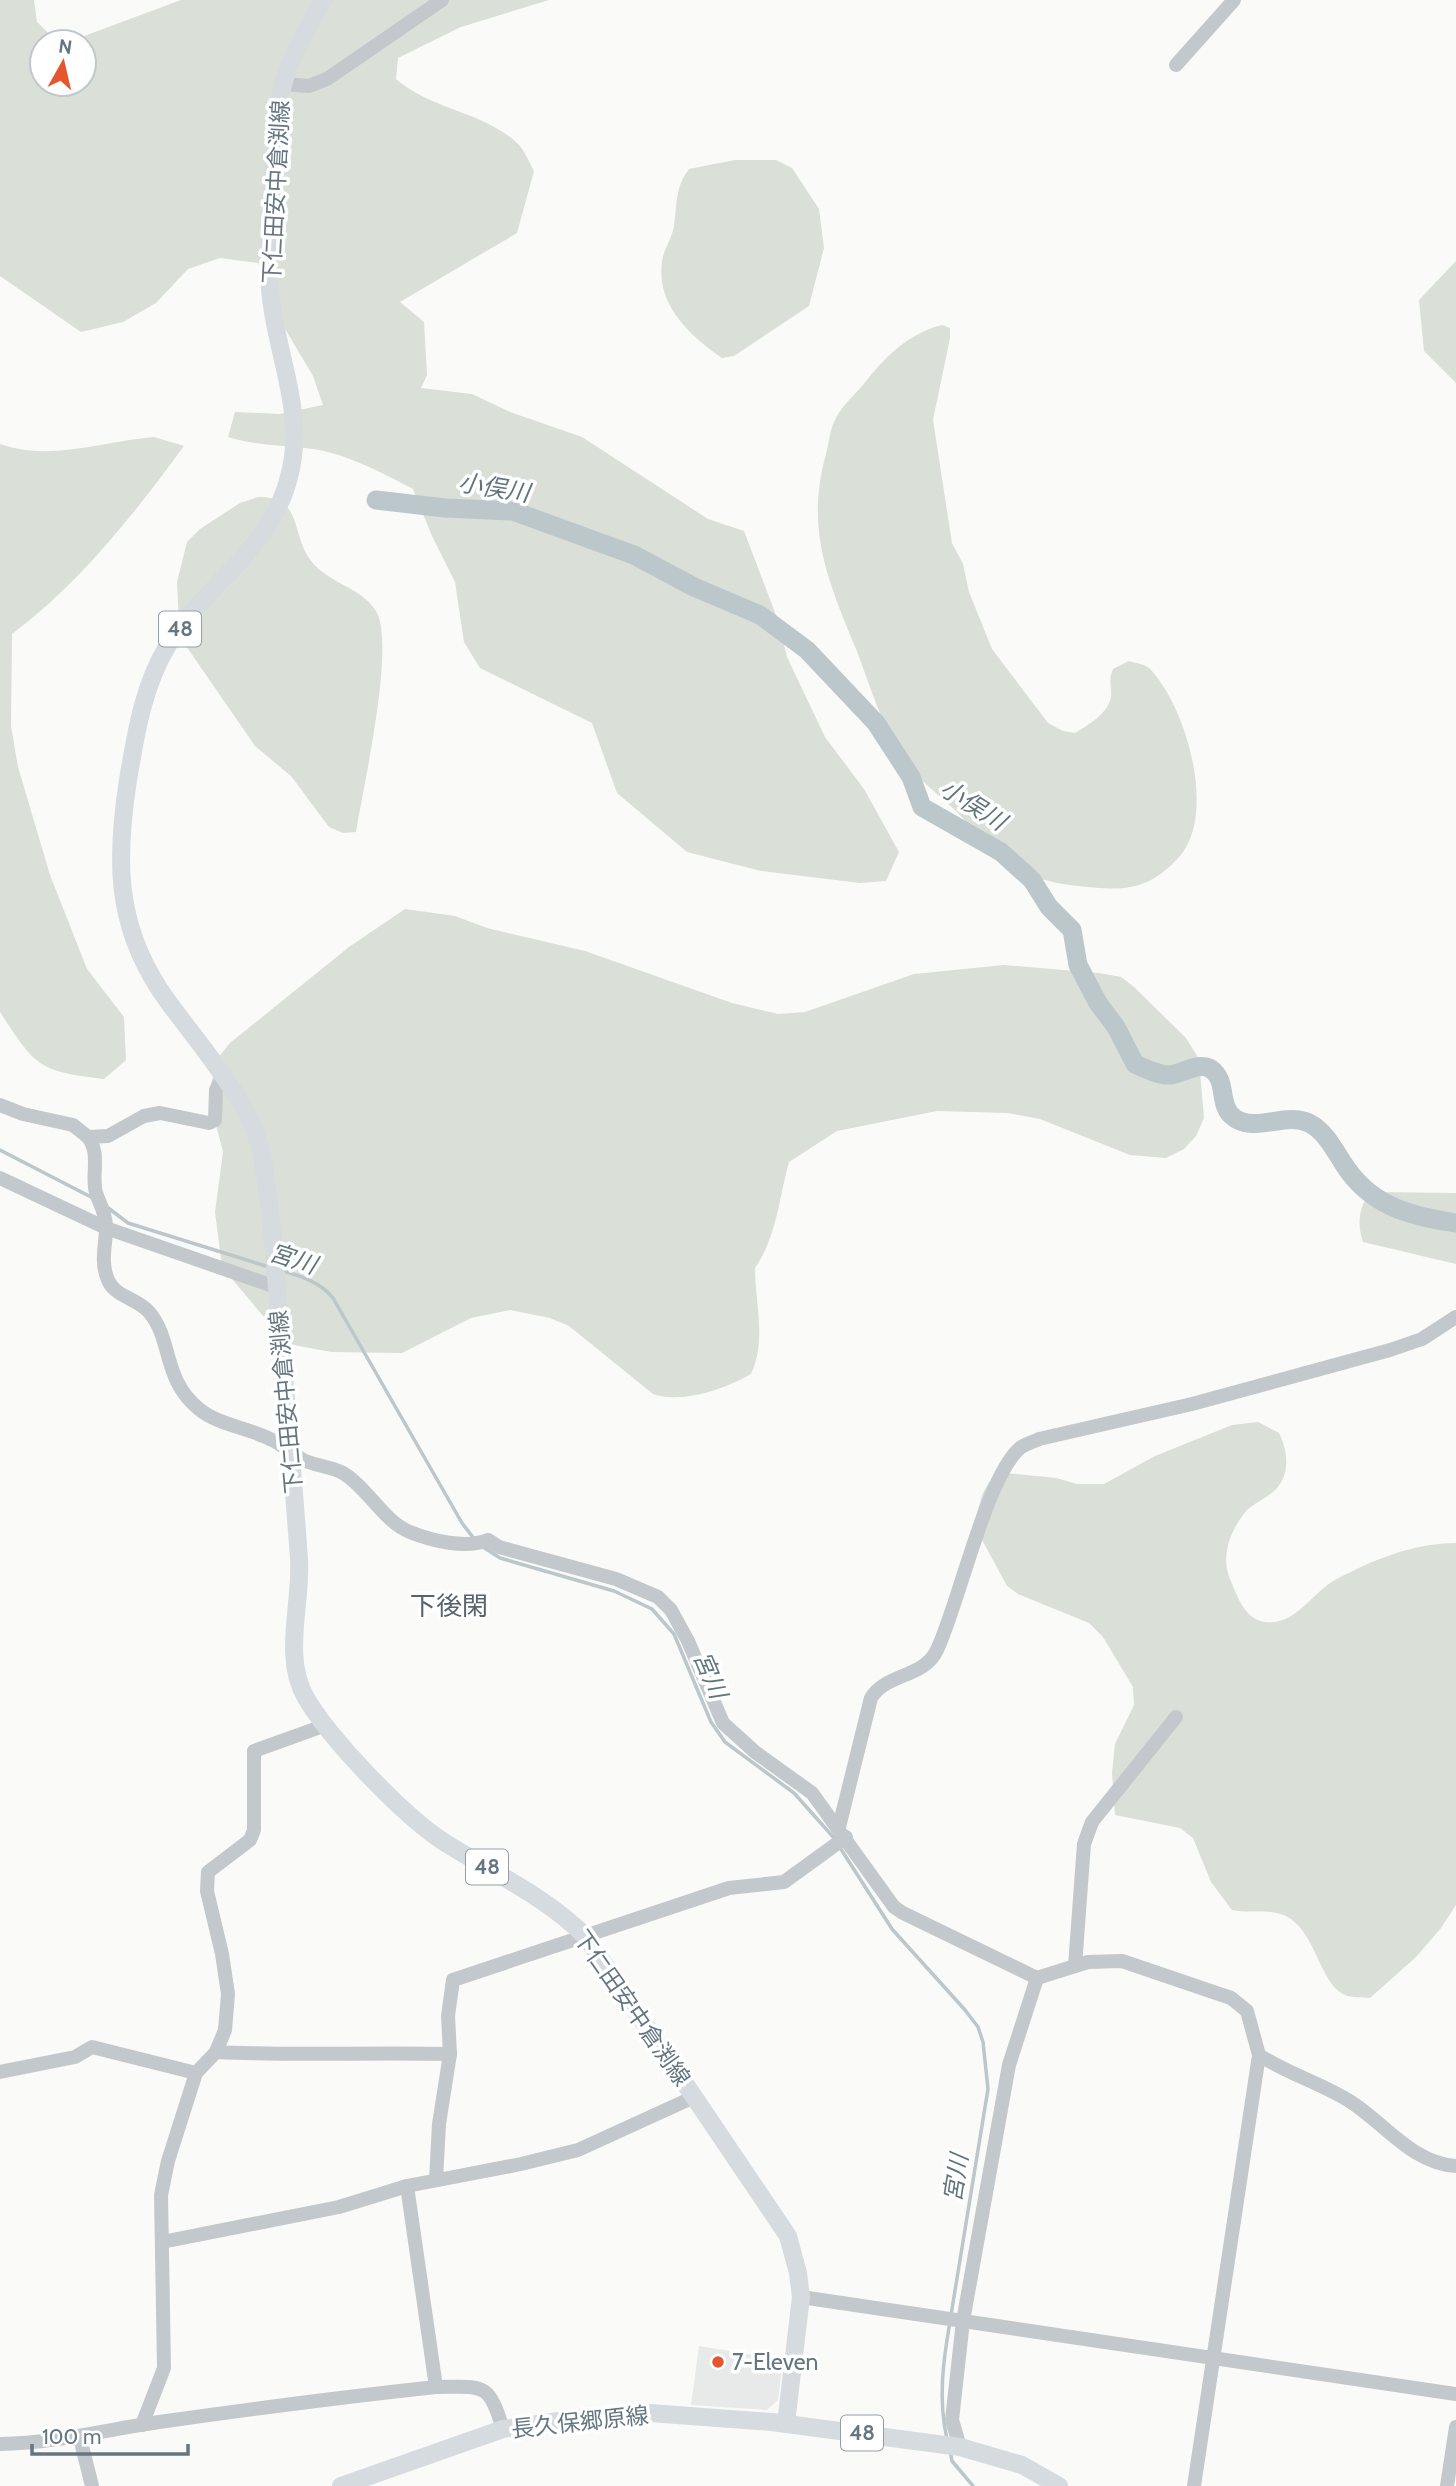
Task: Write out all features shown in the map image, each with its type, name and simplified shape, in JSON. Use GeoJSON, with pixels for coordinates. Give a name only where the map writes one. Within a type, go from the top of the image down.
{"type":"FeatureCollection","features":[{"type":"Feature","properties":{"kind":"main road","name":"下仁田安中倉渕線"},"geometry":{"type":"LineString","coordinates":[[324,0],[293,55],[283,84],[269,268],[272,312],[294,424],[293,462],[284,498],[267,531],[187,621],[158,663],[143,703],[119,852],[122,896],[140,953],[158,988],[238,1095],[256,1132],[274,1258],[299,1565],[294,1660],[298,1681],[306,1699],[326,1725],[421,1826],[508,1879],[573,1923],[586,1937],[788,2236],[801,2297],[786,2423]]}},
{"type":"Feature","properties":{"kind":"main road","name":"長久保郷原線"},"geometry":{"type":"LineString","coordinates":[[341,2486],[503,2429],[576,2418],[650,2413],[786,2423]]}},
{"type":"Feature","properties":{"kind":"main road","name":"48"},"geometry":{"type":"LineString","coordinates":[[786,2423],[958,2447],[1011,2460],[1059,2486]]}},
{"type":"Feature","properties":{"kind":"street"},"geometry":{"type":"LineString","coordinates":[[283,84],[309,86],[327,79],[442,0]]}},
{"type":"Feature","properties":{"kind":"street"},"geometry":{"type":"LineString","coordinates":[[1176,65],[1234,0]]}},
{"type":"Feature","properties":{"kind":"street"},"geometry":{"type":"LineString","coordinates":[[88,1137],[108,1136],[144,1116],[160,1113],[204,1124],[213,1122],[216,1090],[223,1076]]}},
{"type":"Feature","properties":{"kind":"street"},"geometry":{"type":"LineString","coordinates":[[0,1105],[23,1114],[74,1125],[94,1144],[97,1161],[95,1189],[103,1203],[106,1224],[102,1261],[108,1279],[113,1289],[148,1311],[162,1337],[169,1367],[180,1388],[200,1410],[272,1440],[305,1461],[331,1467],[361,1485],[379,1507],[409,1532],[478,1544],[616,1579],[658,1597],[671,1610],[688,1641],[723,1723],[738,1739],[812,1793],[894,1907],[1037,1978],[1104,1960],[1122,1961],[1231,1998],[1247,2011],[1259,2054],[1194,2486]]}},
{"type":"Feature","properties":{"kind":"street"},"geometry":{"type":"LineString","coordinates":[[0,1178],[106,1224],[276,1282]]}},
{"type":"Feature","properties":{"kind":"street"},"geometry":{"type":"LineString","coordinates":[[436,2180],[439,2124],[450,2054],[448,2016],[453,1980],[730,1888],[784,1882],[824,1853],[842,1832],[870,1698],[878,1686],[917,1671],[936,1653],[984,1518],[1001,1478],[1021,1447],[1039,1439],[1192,1404],[1390,1350],[1422,1339],[1456,1317]]}},
{"type":"Feature","properties":{"kind":"street"},"geometry":{"type":"LineString","coordinates":[[1075,1966],[1082,1856],[1092,1822],[1176,1717]]}},
{"type":"Feature","properties":{"kind":"street"},"geometry":{"type":"LineString","coordinates":[[142,2425],[164,2368],[161,2196],[168,2161],[196,2073],[216,2052],[225,2030],[228,1994],[222,1954],[207,1891],[208,1872],[250,1840],[254,1830],[254,1751],[326,1725]]}},
{"type":"Feature","properties":{"kind":"street"},"geometry":{"type":"LineString","coordinates":[[958,2447],[952,2420],[960,2321],[1009,2065],[1037,1978]]}},
{"type":"Feature","properties":{"kind":"street"},"geometry":{"type":"LineString","coordinates":[[0,2072],[75,2057],[92,2047],[161,2062],[196,2073]]}},
{"type":"Feature","properties":{"kind":"street"},"geometry":{"type":"LineString","coordinates":[[216,2052],[294,2056],[365,2052],[450,2054]]}},
{"type":"Feature","properties":{"kind":"street"},"geometry":{"type":"LineString","coordinates":[[1259,2054],[1280,2069],[1351,2102],[1416,2152],[1456,2166]]}},
{"type":"Feature","properties":{"kind":"street"},"geometry":{"type":"LineString","coordinates":[[162,2242],[339,2207],[407,2186],[578,2150],[694,2097]]}},
{"type":"Feature","properties":{"kind":"street"},"geometry":{"type":"LineString","coordinates":[[407,2186],[422,2273],[436,2387]]}},
{"type":"Feature","properties":{"kind":"street"},"geometry":{"type":"LineString","coordinates":[[801,2297],[1456,2394]]}},
{"type":"Feature","properties":{"kind":"street"},"geometry":{"type":"LineString","coordinates":[[0,2444],[80,2438],[142,2425],[436,2387],[463,2387],[488,2393],[494,2399],[503,2429]]}},
{"type":"Feature","properties":{"kind":"street"},"geometry":{"type":"LineString","coordinates":[[1447,2486],[1456,2427]]}},
{"type":"Feature","properties":{"kind":"street"},"geometry":{"type":"LineString","coordinates":[[80,2438],[92,2486]]}},
{"type":"Feature","properties":{"kind":"shaded area"},"geometry":{"type":"Polygon","coordinates":[[[0,0],[34,0],[37,22],[43,28],[28,28],[28,98],[98,98],[98,31],[181,0],[549,0],[461,27],[398,58],[396,79],[425,98],[474,117],[504,133],[520,146],[534,171],[517,233],[400,302],[424,322],[427,375],[421,388],[472,394],[510,412],[582,437],[708,519],[744,531],[779,623],[787,657],[825,737],[864,789],[899,852],[886,881],[860,883],[761,871],[687,852],[617,793],[592,723],[480,668],[464,642],[455,582],[413,489],[352,460],[326,451],[260,444],[228,437],[235,412],[280,414],[323,405],[313,376],[281,322],[258,263],[220,258],[188,269],[156,303],[123,322],[81,332],[0,276],[0,0]]]}},
{"type":"Feature","properties":{"kind":"shaded area"},"geometry":{"type":"Polygon","coordinates":[[[735,160],[776,160],[792,168],[819,209],[824,248],[809,306],[734,356],[722,358],[687,329],[677,317],[664,291],[662,262],[673,231],[679,189],[689,169],[735,160]]]}},
{"type":"Feature","properties":{"kind":"shaded area"},"geometry":{"type":"Polygon","coordinates":[[[1456,261],[1456,383],[1424,351],[1419,300],[1456,261]]]}},
{"type":"Feature","properties":{"kind":"shaded area"},"geometry":{"type":"Polygon","coordinates":[[[942,325],[950,328],[950,338],[933,420],[952,543],[963,564],[969,592],[992,649],[1048,723],[1063,731],[1075,733],[1102,714],[1111,697],[1110,680],[1113,669],[1129,661],[1149,668],[1175,707],[1185,732],[1196,787],[1196,814],[1191,837],[1180,856],[1168,868],[1145,883],[1108,888],[1049,881],[1021,869],[990,846],[916,774],[897,747],[877,706],[837,600],[823,554],[818,507],[820,481],[834,422],[845,405],[897,348],[918,334],[942,325]]]}},
{"type":"Feature","properties":{"kind":"shaded area"},"geometry":{"type":"Polygon","coordinates":[[[154,437],[184,446],[105,546],[61,593],[12,634],[11,726],[18,767],[50,875],[87,969],[124,1017],[126,1060],[104,1079],[65,1073],[41,1063],[22,1045],[0,1012],[0,444],[19,449],[57,451],[154,437]]]}},
{"type":"Feature","properties":{"kind":"shaded area"},"geometry":{"type":"Polygon","coordinates":[[[258,497],[272,498],[288,508],[302,545],[314,565],[369,602],[376,611],[381,628],[382,654],[376,718],[356,832],[343,833],[329,827],[291,776],[255,746],[184,643],[179,623],[177,582],[187,542],[200,529],[240,503],[258,497]]]}},
{"type":"Feature","properties":{"kind":"shaded area"},"geometry":{"type":"Polygon","coordinates":[[[405,909],[455,916],[487,928],[585,951],[732,1003],[778,1014],[805,1012],[914,974],[1004,965],[1121,977],[1186,1038],[1199,1059],[1204,1118],[1196,1136],[1184,1149],[1166,1158],[1130,1155],[1040,1119],[1008,1113],[937,1111],[837,1131],[789,1162],[773,1230],[755,1268],[759,1335],[756,1361],[751,1374],[729,1385],[703,1393],[677,1397],[653,1394],[569,1326],[550,1318],[510,1310],[471,1318],[402,1353],[331,1352],[294,1345],[279,1335],[222,1267],[215,1212],[223,1152],[212,1109],[211,1085],[217,1059],[230,1043],[349,947],[405,909]]]}},
{"type":"Feature","properties":{"kind":"shaded area"},"geometry":{"type":"Polygon","coordinates":[[[1373,1192],[1456,1193],[1456,1264],[1363,1242],[1360,1215],[1364,1202],[1373,1192]]]}},
{"type":"Feature","properties":{"kind":"shaded area"},"geometry":{"type":"Polygon","coordinates":[[[1258,1422],[1279,1433],[1284,1446],[1286,1468],[1274,1491],[1247,1510],[1236,1525],[1226,1561],[1230,1579],[1242,1605],[1258,1620],[1276,1622],[1285,1619],[1335,1580],[1394,1554],[1425,1546],[1456,1543],[1456,1905],[1441,1928],[1416,1957],[1370,1998],[1351,1997],[1338,1991],[1305,1934],[1286,1916],[1273,1912],[1232,1910],[1211,1882],[1193,1838],[1180,1828],[1115,1815],[1112,1773],[1115,1744],[1134,1705],[1133,1687],[1103,1637],[1089,1623],[1018,1594],[1007,1586],[974,1525],[982,1495],[989,1482],[1006,1473],[1056,1478],[1077,1484],[1104,1484],[1155,1456],[1232,1425],[1258,1422]]]}},
{"type":"Feature","properties":{"kind":"shaded area"},"geometry":{"type":"Polygon","coordinates":[[[699,2346],[783,2360],[778,2400],[767,2410],[691,2405],[699,2346]]]}},
{"type":"Feature","properties":{"kind":"waterway","name":"小俣川"},"geometry":{"type":"LineString","coordinates":[[376,500],[445,508],[513,511],[634,555],[694,587],[760,615],[807,650],[876,723],[911,777],[922,807],[1001,852],[1032,880],[1049,907],[1072,930],[1078,965],[1135,1064],[1165,1075],[1201,1066],[1211,1069],[1219,1080],[1225,1105],[1232,1116],[1250,1123],[1290,1120],[1309,1123],[1324,1135],[1354,1178],[1378,1199],[1422,1217],[1456,1223]]}},
{"type":"Feature","properties":{"kind":"waterway","name":"宮川"},"geometry":{"type":"LineString","coordinates":[[0,1150],[91,1197]]}},
{"type":"Feature","properties":{"kind":"waterway","name":"宮川"},"geometry":{"type":"LineString","coordinates":[[107,1207],[128,1223],[269,1267]]}},
{"type":"Feature","properties":{"kind":"waterway","name":"宮川"},"geometry":{"type":"LineString","coordinates":[[283,1271],[317,1284],[333,1298],[462,1523],[475,1540]]}},
{"type":"Feature","properties":{"kind":"waterway","name":"宮川"},"geometry":{"type":"LineString","coordinates":[[483,1547],[500,1558],[614,1591],[652,1609],[674,1634],[711,1722],[725,1742],[794,1793],[835,1839]]}},
{"type":"Feature","properties":{"kind":"waterway","name":"宮川"},"geometry":{"type":"LineString","coordinates":[[839,1846],[892,1929],[965,2010],[978,2027],[983,2042],[988,2089],[951,2315]]}},
{"type":"Feature","properties":{"kind":"waterway","name":"宮川"},"geometry":{"type":"LineString","coordinates":[[947,2439],[942,2381],[950,2322]]}},
{"type":"Feature","properties":{"kind":"waterway","name":"宮川"},"geometry":{"type":"LineString","coordinates":[[950,2450],[952,2461],[973,2486]]}},
{"type":"Feature","properties":{"kind":"place","name":"7-Eleven"},"geometry":{"type":"Point","coordinates":[718,2362]}},
{"type":"Feature","properties":{"kind":"district","name":"下後閑"},"geometry":{"type":"Point","coordinates":[449,1606]}}]}
